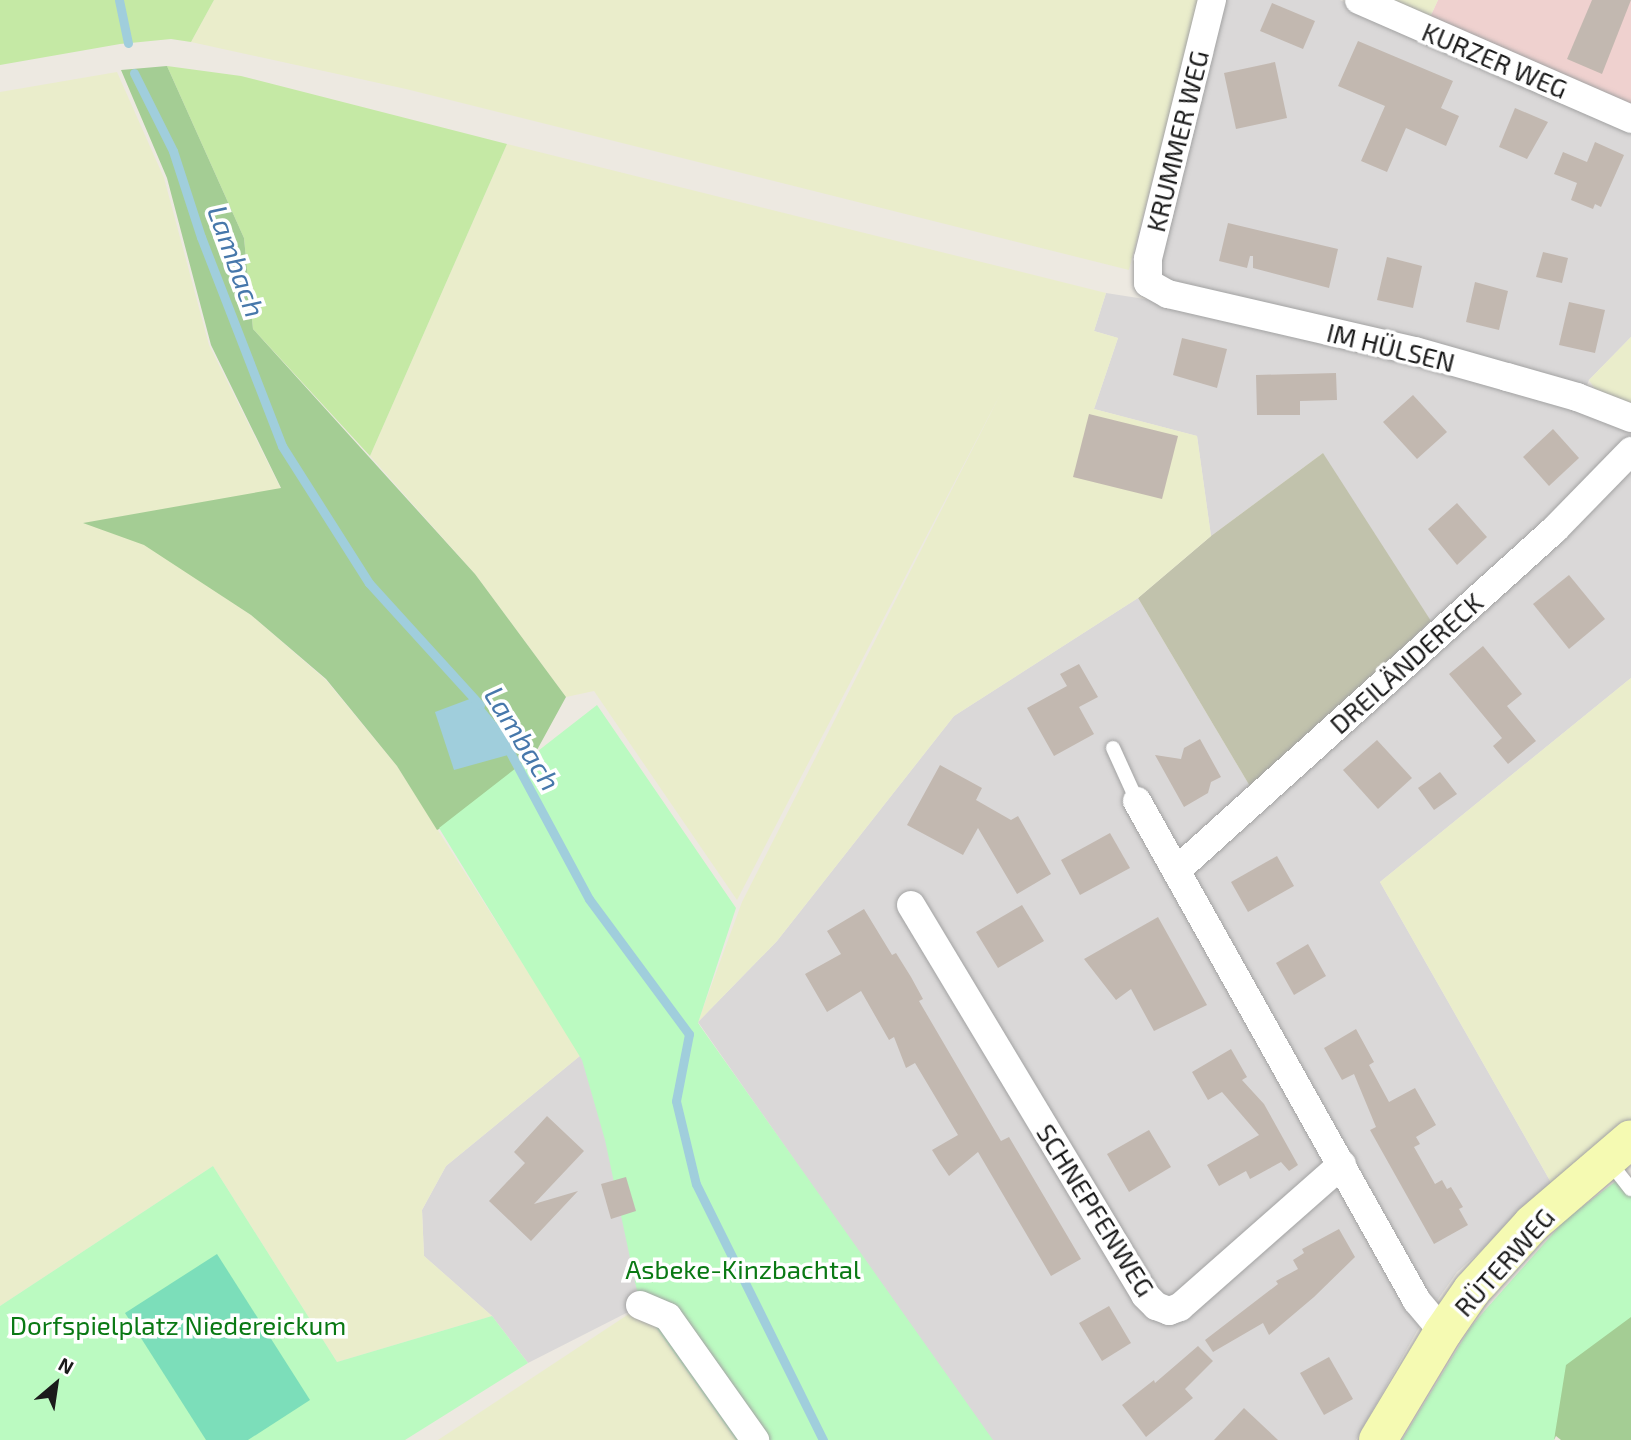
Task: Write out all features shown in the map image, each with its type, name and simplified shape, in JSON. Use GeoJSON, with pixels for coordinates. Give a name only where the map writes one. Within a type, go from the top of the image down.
{"type":"FeatureCollection","features":[{"type":"Feature","properties":{"kind":"street","name":"KRUMMER WEG"},"geometry":{"type":"LineString","coordinates":[[1148,284],[1148,259],[1212,0]]}},
{"type":"Feature","properties":{"kind":"street","name":"KURZER WEG"},"geometry":{"type":"LineString","coordinates":[[1359,0],[1631,119]]}},
{"type":"Feature","properties":{"kind":"street","name":"IM HÜLSEN"},"geometry":{"type":"LineString","coordinates":[[1148,284],[1168,294],[1441,358],[1577,397],[1631,418]]}},
{"type":"Feature","properties":{"kind":"street","name":"DREILÄNDERECK"},"geometry":{"type":"LineString","coordinates":[[1177,870],[1555,529],[1631,451]]}},
{"type":"Feature","properties":{"kind":"street"},"geometry":{"type":"LineString","coordinates":[[1137,801],[1418,1301],[1443,1332]]}},
{"type":"Feature","properties":{"kind":"street","name":"SCHNEPFENWEG"},"geometry":{"type":"LineString","coordinates":[[911,905],[1145,1295],[1156,1306],[1169,1311],[1180,1307],[1342,1164]]}},
{"type":"Feature","properties":{"kind":"street","name":"RÜTERWEG"},"geometry":{"type":"LineString","coordinates":[[1378,1440],[1443,1332],[1472,1290],[1532,1224],[1619,1149]]}},
{"type":"Feature","properties":{"kind":"street"},"geometry":{"type":"LineString","coordinates":[[640,1305],[668,1317],[755,1440]]}},
{"type":"Feature","properties":{"kind":"lane"},"geometry":{"type":"LineString","coordinates":[[1113,748],[1137,801]]}},
{"type":"Feature","properties":{"kind":"lane"},"geometry":{"type":"LineString","coordinates":[[1619,1149],[1631,1189]]}},
{"type":"Feature","properties":{"kind":"shaded area"},"geometry":{"type":"Polygon","coordinates":[[[214,0],[1199,0],[1129,270],[406,89],[191,42],[214,0]]]}},
{"type":"Feature","properties":{"kind":"shaded area"},"geometry":{"type":"Polygon","coordinates":[[[1224,0],[1340,0],[1419,36],[1631,110],[1631,337],[1589,380],[1579,405],[1631,432],[1631,678],[1380,882],[1553,1186],[1457,1272],[1422,1322],[1356,1440],[990,1440],[698,1022],[777,941],[954,716],[1138,598],[1251,788],[1323,453],[1211,536],[1197,436],[1094,409],[1118,338],[1094,331],[1106,293],[1151,300],[1224,0]]]}},
{"type":"Feature","properties":{"kind":"shaded area"},"geometry":{"type":"Polygon","coordinates":[[[1381,0],[1438,0],[1428,21],[1381,0]]]}},
{"type":"Feature","properties":{"kind":"shaded area"},"geometry":{"type":"Polygon","coordinates":[[[1438,0],[1631,0],[1631,110],[1428,22],[1438,0]]]}},
{"type":"Feature","properties":{"kind":"shaded area"},"geometry":{"type":"Polygon","coordinates":[[[117,72],[164,178],[209,345],[281,489],[85,523],[144,544],[251,615],[326,680],[397,766],[581,1055],[446,1166],[422,1210],[424,1256],[492,1316],[337,1362],[213,1166],[0,1306],[0,92],[117,72]]]}},
{"type":"Feature","properties":{"kind":"shaded area"},"geometry":{"type":"Polygon","coordinates":[[[507,144],[1106,293],[1094,331],[1118,338],[1094,409],[1197,436],[1211,536],[1138,598],[954,716],[777,941],[698,1022],[742,902],[1003,389],[737,900],[594,691],[566,697],[475,574],[370,456],[507,144]]]}},
{"type":"Feature","properties":{"kind":"shaded area"},"geometry":{"type":"Polygon","coordinates":[[[1631,337],[1631,409],[1599,395],[1589,380],[1631,337]]]}},
{"type":"Feature","properties":{"kind":"shaded area"},"geometry":{"type":"Polygon","coordinates":[[[1323,453],[1431,621],[1251,788],[1138,598],[1211,536],[1323,453]]]}},
{"type":"Feature","properties":{"kind":"shaded area"},"geometry":{"type":"Polygon","coordinates":[[[1631,678],[1631,1121],[1553,1186],[1380,882],[1631,678]]]}},
{"type":"Feature","properties":{"kind":"shaded area"},"geometry":{"type":"Polygon","coordinates":[[[581,1055],[613,1113],[644,1304],[528,1363],[492,1316],[424,1256],[422,1210],[446,1166],[581,1055]]]}},
{"type":"Feature","properties":{"kind":"shaded area"},"geometry":{"type":"Polygon","coordinates":[[[644,1304],[743,1440],[438,1440],[644,1304]]]}},
{"type":"Feature","properties":{"kind":"green space"},"geometry":{"type":"Polygon","coordinates":[[[0,0],[214,0],[191,42],[171,39],[120,44],[0,65],[0,0]]]}},
{"type":"Feature","properties":{"kind":"green space"},"geometry":{"type":"Polygon","coordinates":[[[167,66],[241,76],[507,144],[370,456],[253,329],[244,238],[167,66]]]}},
{"type":"Feature","properties":{"kind":"green space"},"geometry":{"type":"Polygon","coordinates":[[[167,66],[244,238],[253,329],[475,574],[566,697],[514,792],[568,787],[701,1029],[513,793],[437,830],[397,766],[326,679],[251,615],[144,545],[83,523],[281,488],[211,345],[167,178],[121,70],[167,66]]]}},
{"type":"Feature","properties":{"kind":"green space","name":"Asbeke-Kinzbachtal"},"geometry":{"type":"Polygon","coordinates":[[[597,705],[736,908],[698,1023],[993,1440],[736,1440],[640,1305],[605,1140],[582,1060],[439,828],[597,705]]]}},
{"type":"Feature","properties":{"kind":"green space","name":"Dorfspielplatz Niedereickum"},"geometry":{"type":"Polygon","coordinates":[[[213,1166],[337,1362],[492,1316],[528,1363],[405,1440],[0,1440],[0,1306],[213,1166]]]}},
{"type":"Feature","properties":{"kind":"green space"},"geometry":{"type":"Polygon","coordinates":[[[1620,1178],[1631,1192],[1631,1317],[1566,1365],[1554,1440],[1402,1440],[1470,1328],[1565,1220],[1620,1178]]]}},
{"type":"Feature","properties":{"kind":"green space"},"geometry":{"type":"Polygon","coordinates":[[[1631,1192],[1631,1440],[1561,1440],[1556,1436],[1554,1440],[1565,1220],[1631,1192]]]}},
{"type":"Feature","properties":{"kind":"green space"},"geometry":{"type":"Polygon","coordinates":[[[217,1254],[310,1400],[248,1440],[206,1440],[125,1313],[217,1254]]]}},
{"type":"Feature","properties":{"kind":"water"},"geometry":{"type":"Polygon","coordinates":[[[475,697],[514,744],[508,755],[454,770],[435,712],[475,697]]]}},
{"type":"Feature","properties":{"kind":"building"},"geometry":{"type":"Polygon","coordinates":[[[1592,0],[1631,0],[1602,74],[1567,59],[1592,0]]]}},
{"type":"Feature","properties":{"kind":"building"},"geometry":{"type":"Polygon","coordinates":[[[1272,3],[1315,21],[1303,49],[1260,31],[1272,3]]]}},
{"type":"Feature","properties":{"kind":"building"},"geometry":{"type":"Polygon","coordinates":[[[1358,41],[1453,81],[1441,108],[1459,116],[1446,146],[1406,128],[1387,172],[1361,161],[1385,106],[1338,86],[1358,41]]]}},
{"type":"Feature","properties":{"kind":"building"},"geometry":{"type":"Polygon","coordinates":[[[1275,62],[1287,118],[1236,129],[1224,73],[1275,62]]]}},
{"type":"Feature","properties":{"kind":"building"},"geometry":{"type":"Polygon","coordinates":[[[1515,108],[1548,122],[1527,159],[1499,147],[1515,108]]]}},
{"type":"Feature","properties":{"kind":"building"},"geometry":{"type":"Polygon","coordinates":[[[1595,142],[1624,155],[1601,207],[1595,204],[1593,209],[1571,200],[1577,183],[1554,174],[1563,152],[1587,162],[1595,142]]]}},
{"type":"Feature","properties":{"kind":"building"},"geometry":{"type":"Polygon","coordinates":[[[1228,223],[1338,249],[1329,288],[1253,268],[1253,256],[1250,256],[1247,268],[1219,261],[1228,223]]]}},
{"type":"Feature","properties":{"kind":"building"},"geometry":{"type":"Polygon","coordinates":[[[1543,252],[1568,258],[1562,283],[1536,277],[1543,252]]]}},
{"type":"Feature","properties":{"kind":"building"},"geometry":{"type":"Polygon","coordinates":[[[1387,257],[1422,266],[1413,308],[1377,300],[1387,257]]]}},
{"type":"Feature","properties":{"kind":"building"},"geometry":{"type":"Polygon","coordinates":[[[1475,282],[1508,291],[1499,330],[1466,322],[1475,282]]]}},
{"type":"Feature","properties":{"kind":"building"},"geometry":{"type":"Polygon","coordinates":[[[1569,302],[1605,310],[1595,353],[1559,345],[1569,302]]]}},
{"type":"Feature","properties":{"kind":"building"},"geometry":{"type":"Polygon","coordinates":[[[1182,338],[1227,349],[1217,388],[1173,375],[1182,338]]]}},
{"type":"Feature","properties":{"kind":"building"},"geometry":{"type":"Polygon","coordinates":[[[1336,373],[1337,400],[1300,401],[1300,415],[1257,415],[1256,375],[1336,373]]]}},
{"type":"Feature","properties":{"kind":"building"},"geometry":{"type":"Polygon","coordinates":[[[1413,395],[1447,432],[1417,459],[1383,422],[1413,395]]]}},
{"type":"Feature","properties":{"kind":"building"},"geometry":{"type":"Polygon","coordinates":[[[1089,414],[1178,436],[1162,499],[1073,477],[1089,414]]]}},
{"type":"Feature","properties":{"kind":"building"},"geometry":{"type":"Polygon","coordinates":[[[1553,429],[1579,458],[1549,486],[1523,457],[1553,429]]]}},
{"type":"Feature","properties":{"kind":"building"},"geometry":{"type":"Polygon","coordinates":[[[1457,503],[1487,537],[1457,565],[1428,529],[1457,503]]]}},
{"type":"Feature","properties":{"kind":"building"},"geometry":{"type":"Polygon","coordinates":[[[1569,575],[1605,619],[1569,649],[1533,604],[1569,575]]]}},
{"type":"Feature","properties":{"kind":"building"},"geometry":{"type":"Polygon","coordinates":[[[1483,646],[1522,694],[1507,706],[1536,741],[1508,764],[1493,746],[1502,738],[1449,674],[1483,646]]]}},
{"type":"Feature","properties":{"kind":"building"},"geometry":{"type":"Polygon","coordinates":[[[1079,664],[1098,697],[1079,707],[1094,734],[1054,756],[1027,708],[1067,686],[1060,674],[1079,664]]]}},
{"type":"Feature","properties":{"kind":"building"},"geometry":{"type":"Polygon","coordinates":[[[1200,739],[1221,777],[1211,782],[1208,793],[1184,807],[1155,755],[1181,759],[1184,748],[1200,739]]]}},
{"type":"Feature","properties":{"kind":"building"},"geometry":{"type":"Polygon","coordinates":[[[1377,740],[1412,778],[1378,809],[1343,770],[1377,740]]]}},
{"type":"Feature","properties":{"kind":"building"},"geometry":{"type":"Polygon","coordinates":[[[940,765],[982,788],[976,800],[1011,820],[1018,816],[1051,874],[1017,894],[978,828],[963,855],[907,825],[940,765]]]}},
{"type":"Feature","properties":{"kind":"building"},"geometry":{"type":"Polygon","coordinates":[[[1440,772],[1457,794],[1434,810],[1418,788],[1440,772]]]}},
{"type":"Feature","properties":{"kind":"building"},"geometry":{"type":"Polygon","coordinates":[[[1110,833],[1130,868],[1080,895],[1061,860],[1110,833]]]}},
{"type":"Feature","properties":{"kind":"building"},"geometry":{"type":"Polygon","coordinates":[[[1277,856],[1294,886],[1248,912],[1231,882],[1277,856]]]}},
{"type":"Feature","properties":{"kind":"building"},"geometry":{"type":"Polygon","coordinates":[[[1022,905],[1044,941],[998,968],[976,932],[1022,905]]]}},
{"type":"Feature","properties":{"kind":"building"},"geometry":{"type":"Polygon","coordinates":[[[864,909],[892,955],[896,953],[911,977],[923,999],[919,1001],[1001,1141],[1009,1137],[1081,1259],[1051,1276],[978,1152],[949,1176],[940,1163],[932,1150],[958,1135],[915,1063],[906,1068],[894,1037],[889,1040],[861,991],[827,1012],[805,974],[841,954],[827,931],[864,909]]]}},
{"type":"Feature","properties":{"kind":"building"},"geometry":{"type":"Polygon","coordinates":[[[1158,917],[1207,1005],[1154,1031],[1131,989],[1116,1000],[1084,959],[1158,917]]]}},
{"type":"Feature","properties":{"kind":"building"},"geometry":{"type":"Polygon","coordinates":[[[1308,944],[1326,976],[1294,995],[1276,963],[1308,944]]]}},
{"type":"Feature","properties":{"kind":"building"},"geometry":{"type":"Polygon","coordinates":[[[1356,1029],[1374,1062],[1369,1065],[1389,1102],[1415,1088],[1436,1125],[1416,1137],[1420,1144],[1414,1147],[1435,1184],[1442,1180],[1447,1189],[1451,1187],[1463,1207],[1459,1209],[1468,1225],[1434,1244],[1370,1130],[1376,1127],[1354,1074],[1342,1080],[1324,1048],[1356,1029]]]}},
{"type":"Feature","properties":{"kind":"building"},"geometry":{"type":"Polygon","coordinates":[[[1231,1049],[1247,1077],[1242,1080],[1264,1104],[1298,1165],[1289,1171],[1281,1162],[1250,1179],[1246,1171],[1219,1186],[1207,1165],[1259,1135],[1222,1092],[1208,1100],[1192,1072],[1231,1049]]]}},
{"type":"Feature","properties":{"kind":"building"},"geometry":{"type":"Polygon","coordinates":[[[547,1116],[584,1151],[534,1204],[578,1191],[531,1241],[489,1201],[525,1163],[514,1152],[547,1116]]]}},
{"type":"Feature","properties":{"kind":"building"},"geometry":{"type":"Polygon","coordinates":[[[1149,1130],[1171,1167],[1129,1192],[1107,1154],[1149,1130]]]}},
{"type":"Feature","properties":{"kind":"building"},"geometry":{"type":"Polygon","coordinates":[[[626,1177],[636,1211],[611,1219],[601,1184],[626,1177]]]}},
{"type":"Feature","properties":{"kind":"building"},"geometry":{"type":"Polygon","coordinates":[[[1339,1229],[1355,1257],[1269,1335],[1263,1323],[1213,1352],[1205,1340],[1278,1284],[1276,1281],[1298,1269],[1293,1260],[1304,1253],[1302,1249],[1339,1229]]]}},
{"type":"Feature","properties":{"kind":"building"},"geometry":{"type":"Polygon","coordinates":[[[1109,1306],[1131,1343],[1102,1361],[1079,1323],[1109,1306]]]}},
{"type":"Feature","properties":{"kind":"building"},"geometry":{"type":"Polygon","coordinates":[[[1198,1346],[1213,1361],[1185,1389],[1193,1398],[1146,1437],[1122,1405],[1154,1380],[1155,1383],[1198,1346]]]}},
{"type":"Feature","properties":{"kind":"building"},"geometry":{"type":"Polygon","coordinates":[[[1329,1357],[1353,1399],[1324,1415],[1300,1373],[1329,1357]]]}},
{"type":"Feature","properties":{"kind":"building"},"geometry":{"type":"Polygon","coordinates":[[[1244,1408],[1278,1440],[1214,1440],[1244,1408]]]}},
{"type":"Feature","properties":{"kind":"waterway","name":"Lambach"},"geometry":{"type":"LineString","coordinates":[[119,0],[128,43]]}},
{"type":"Feature","properties":{"kind":"waterway","name":"Lambach"},"geometry":{"type":"LineString","coordinates":[[134,73],[173,151],[201,237],[282,446],[369,583],[480,705]]}},
{"type":"Feature","properties":{"kind":"waterway","name":"Lambach"},"geometry":{"type":"LineString","coordinates":[[505,743],[589,899],[689,1034],[676,1101],[696,1184],[823,1440]]}}]}
